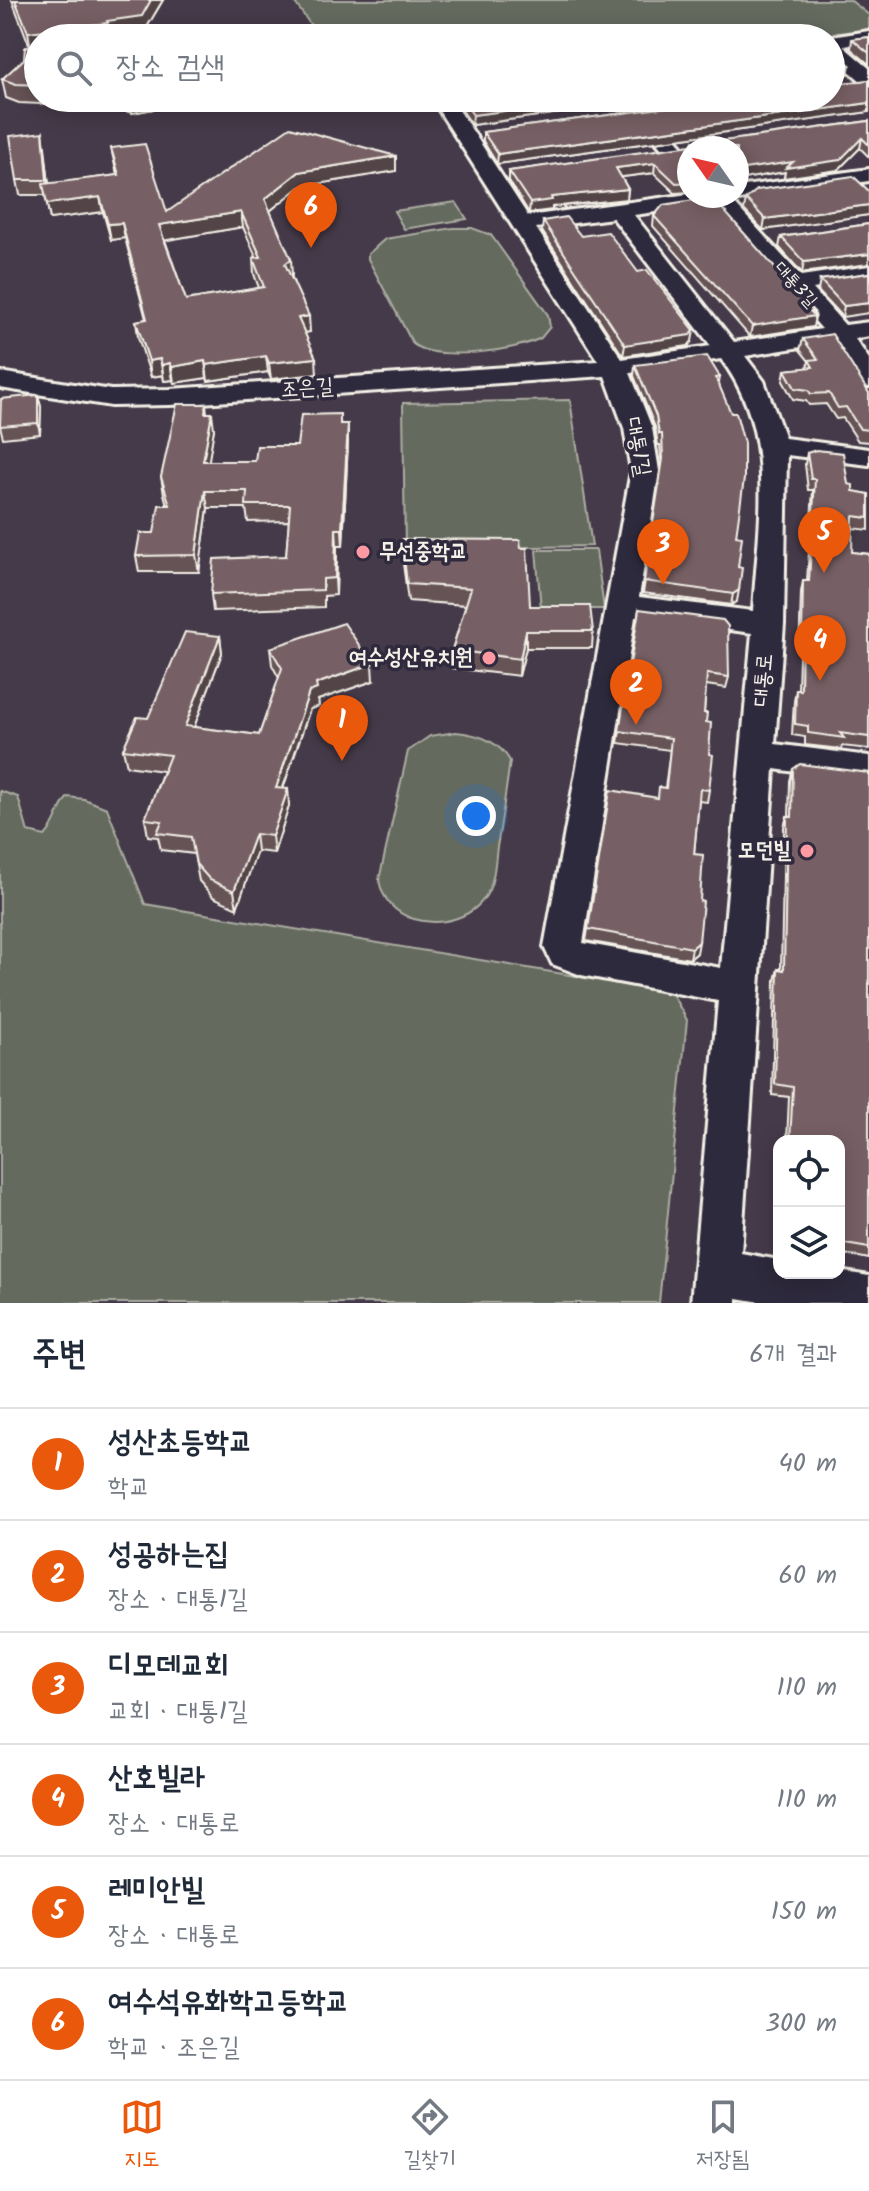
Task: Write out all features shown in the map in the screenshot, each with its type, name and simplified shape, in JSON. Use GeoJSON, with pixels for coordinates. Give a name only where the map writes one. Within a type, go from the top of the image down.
{"type":"FeatureCollection","features":[{"type":"Feature","properties":{"kind":"street"},"geometry":{"type":"LineString","coordinates":[[845,41],[869,37]]}},
{"type":"Feature","properties":{"kind":"street"},"geometry":{"type":"LineString","coordinates":[[845,56],[869,79]]}},
{"type":"Feature","properties":{"kind":"street"},"geometry":{"type":"LineString","coordinates":[[845,84],[869,79]]}},
{"type":"Feature","properties":{"kind":"street","name":"대통1길"},"geometry":{"type":"LineString","coordinates":[[453,112],[473,134],[490,174],[615,368],[638,428],[645,471],[563,947],[566,953],[581,959],[739,988]]}},
{"type":"Feature","properties":{"kind":"street"},"geometry":{"type":"LineString","coordinates":[[608,115],[615,112]]}},
{"type":"Feature","properties":{"kind":"street"},"geometry":{"type":"LineString","coordinates":[[641,112],[677,153]]}},
{"type":"Feature","properties":{"kind":"street"},"geometry":{"type":"LineString","coordinates":[[642,153],[677,148]]}},
{"type":"Feature","properties":{"kind":"street"},"geometry":{"type":"LineString","coordinates":[[490,174],[521,170]]}},
{"type":"Feature","properties":{"kind":"street"},"geometry":{"type":"LineString","coordinates":[[749,192],[869,175]]}},
{"type":"Feature","properties":{"kind":"street"},"geometry":{"type":"LineString","coordinates":[[522,224],[677,202]]}},
{"type":"Feature","properties":{"kind":"street","name":"대통3길"},"geometry":{"type":"LineString","coordinates":[[733,208],[756,241],[839,333],[869,379]]}},
{"type":"Feature","properties":{"kind":"street","name":"대통로"},"geometry":{"type":"LineString","coordinates":[[619,210],[729,351],[757,393],[773,445],[775,478],[768,624],[715,1287]]}},
{"type":"Feature","properties":{"kind":"street"},"geometry":{"type":"LineString","coordinates":[[756,241],[784,237]]}},
{"type":"Feature","properties":{"kind":"street"},"geometry":{"type":"LineString","coordinates":[[795,284],[869,273]]}},
{"type":"Feature","properties":{"kind":"street","name":"조은길"},"geometry":{"type":"LineString","coordinates":[[0,380],[125,399],[615,368],[869,329]]}},
{"type":"Feature","properties":{"kind":"street"},"geometry":{"type":"LineString","coordinates":[[773,445],[869,457]]}},
{"type":"Feature","properties":{"kind":"street"},"geometry":{"type":"LineString","coordinates":[[621,605],[768,624]]}},
{"type":"Feature","properties":{"kind":"street"},"geometry":{"type":"LineString","coordinates":[[758,754],[869,769]]}},
{"type":"Feature","properties":{"kind":"street"},"geometry":{"type":"LineString","coordinates":[[715,1287],[869,1299]]}},
{"type":"Feature","properties":{"kind":"green space"},"geometry":{"type":"Polygon","coordinates":[[[293,0],[850,0],[869,15],[869,29],[845,32],[845,24],[310,24],[293,0]]]}},
{"type":"Feature","properties":{"kind":"green space"},"geometry":{"type":"Polygon","coordinates":[[[456,202],[467,219],[404,229],[394,211],[456,202]]]}},
{"type":"Feature","properties":{"kind":"green space"},"geometry":{"type":"Polygon","coordinates":[[[472,228],[491,235],[548,315],[550,327],[541,338],[514,347],[476,353],[439,352],[413,344],[368,254],[385,239],[472,228]]]}},
{"type":"Feature","properties":{"kind":"green space"},"geometry":{"type":"Polygon","coordinates":[[[570,400],[592,546],[405,549],[403,403],[570,400]]]}},
{"type":"Feature","properties":{"kind":"green space"},"geometry":{"type":"Polygon","coordinates":[[[536,550],[596,550],[604,609],[541,609],[536,550]]]}},
{"type":"Feature","properties":{"kind":"green space"},"geometry":{"type":"Polygon","coordinates":[[[456,732],[488,740],[500,748],[510,761],[494,875],[483,900],[467,914],[447,921],[425,921],[407,917],[396,909],[383,893],[379,880],[408,751],[430,736],[456,732]]]}},
{"type":"Feature","properties":{"kind":"green space"},"geometry":{"type":"Polygon","coordinates":[[[0,791],[18,797],[28,832],[45,836],[68,797],[84,799],[107,808],[145,904],[671,992],[687,1020],[659,1303],[0,1303],[0,791]]]}},
{"type":"Feature","properties":{"kind":"building"},"geometry":{"type":"Polygon","coordinates":[[[15,0],[151,0],[142,16],[108,23],[25,24],[15,0]]]}},
{"type":"Feature","properties":{"kind":"building"},"geometry":{"type":"Polygon","coordinates":[[[869,37],[869,53],[852,39],[869,37]]]}},
{"type":"Feature","properties":{"kind":"building"},"geometry":{"type":"Polygon","coordinates":[[[24,59],[24,84],[2,79],[24,59]]]}},
{"type":"Feature","properties":{"kind":"building"},"geometry":{"type":"Polygon","coordinates":[[[869,80],[869,103],[845,106],[845,83],[869,80]]]}},
{"type":"Feature","properties":{"kind":"building"},"geometry":{"type":"Polygon","coordinates":[[[631,112],[804,112],[498,154],[483,132],[631,112]]]}},
{"type":"Feature","properties":{"kind":"building"},"geometry":{"type":"Polygon","coordinates":[[[869,121],[869,145],[862,138],[840,160],[786,168],[793,162],[749,168],[749,137],[869,121]]]}},
{"type":"Feature","properties":{"kind":"building"},"geometry":{"type":"Polygon","coordinates":[[[290,127],[396,156],[299,172],[265,199],[291,259],[285,264],[309,316],[298,318],[316,358],[269,363],[266,356],[172,367],[170,363],[162,365],[160,359],[149,361],[136,321],[147,319],[122,223],[108,224],[100,197],[47,204],[43,184],[119,175],[111,148],[145,144],[167,212],[290,127]],[[241,212],[159,225],[186,300],[264,287],[253,258],[261,257],[241,212]]]}},
{"type":"Feature","properties":{"kind":"building"},"geometry":{"type":"Polygon","coordinates":[[[43,132],[47,180],[17,180],[10,136],[43,132]]]}},
{"type":"Feature","properties":{"kind":"building"},"geometry":{"type":"Polygon","coordinates":[[[677,147],[677,183],[655,163],[616,168],[628,189],[551,197],[552,200],[530,203],[509,171],[677,147]]]}},
{"type":"Feature","properties":{"kind":"building"},"geometry":{"type":"Polygon","coordinates":[[[853,176],[869,191],[869,205],[765,219],[749,202],[749,197],[757,190],[853,176]]]}},
{"type":"Feature","properties":{"kind":"building"},"geometry":{"type":"Polygon","coordinates":[[[677,203],[677,208],[722,208],[815,316],[752,326],[654,216],[663,205],[677,203]]]}},
{"type":"Feature","properties":{"kind":"building"},"geometry":{"type":"Polygon","coordinates":[[[566,217],[581,236],[608,232],[638,272],[647,270],[694,330],[690,335],[625,345],[543,221],[566,217]]]}},
{"type":"Feature","properties":{"kind":"building"},"geometry":{"type":"Polygon","coordinates":[[[869,224],[869,254],[804,262],[781,237],[869,224]]]}},
{"type":"Feature","properties":{"kind":"building"},"geometry":{"type":"Polygon","coordinates":[[[869,273],[869,303],[844,306],[820,280],[869,273]]]}},
{"type":"Feature","properties":{"kind":"building"},"geometry":{"type":"Polygon","coordinates":[[[832,334],[869,393],[869,430],[860,429],[846,407],[838,408],[829,393],[811,394],[808,390],[795,388],[785,370],[813,367],[809,360],[818,359],[803,339],[832,334]]]}},
{"type":"Feature","properties":{"kind":"building"},"geometry":{"type":"Polygon","coordinates":[[[707,356],[720,377],[716,378],[731,413],[736,413],[744,443],[744,479],[736,536],[742,537],[738,567],[742,568],[739,590],[733,594],[644,581],[663,459],[662,434],[659,434],[656,416],[635,365],[707,356]]]}},
{"type":"Feature","properties":{"kind":"building"},"geometry":{"type":"Polygon","coordinates":[[[38,395],[38,423],[0,426],[1,399],[38,395]]]}},
{"type":"Feature","properties":{"kind":"building"},"geometry":{"type":"Polygon","coordinates":[[[177,404],[206,404],[205,413],[212,413],[203,461],[255,461],[257,446],[297,446],[301,415],[340,414],[340,424],[348,424],[342,529],[336,529],[335,578],[323,579],[323,590],[211,594],[214,559],[286,556],[290,505],[246,505],[247,491],[205,491],[196,555],[136,556],[140,533],[154,533],[159,505],[170,505],[161,477],[177,404]]]}},
{"type":"Feature","properties":{"kind":"building"},"geometry":{"type":"Polygon","coordinates":[[[816,450],[843,453],[848,484],[853,485],[853,491],[869,494],[869,518],[853,516],[852,552],[869,554],[869,737],[840,733],[844,738],[808,733],[808,726],[795,724],[796,690],[801,690],[803,581],[809,581],[815,479],[811,479],[807,453],[816,450]]]}},
{"type":"Feature","properties":{"kind":"building"},"geometry":{"type":"Polygon","coordinates":[[[402,539],[520,540],[521,548],[527,548],[530,606],[590,606],[593,631],[526,631],[520,659],[452,650],[471,588],[407,584],[402,539]]]}},
{"type":"Feature","properties":{"kind":"building"},"geometry":{"type":"Polygon","coordinates":[[[639,609],[723,620],[728,626],[729,677],[707,674],[704,713],[707,713],[706,722],[711,723],[709,754],[713,755],[709,790],[700,789],[694,854],[703,855],[700,901],[703,902],[699,942],[692,948],[588,929],[610,790],[658,798],[659,787],[666,788],[671,738],[619,731],[639,609]]]}},
{"type":"Feature","properties":{"kind":"building"},"geometry":{"type":"Polygon","coordinates":[[[344,623],[372,664],[316,684],[317,689],[309,692],[276,788],[288,789],[272,836],[255,834],[234,891],[210,880],[196,864],[191,837],[157,833],[162,821],[145,819],[170,755],[123,749],[137,717],[148,718],[185,632],[220,636],[185,726],[259,735],[282,668],[270,648],[344,623]]]}},
{"type":"Feature","properties":{"kind":"building"},"geometry":{"type":"Polygon","coordinates":[[[800,764],[869,773],[869,1248],[845,1244],[845,1135],[790,1135],[793,1087],[775,1084],[778,969],[784,970],[787,816],[792,817],[793,769],[800,764]]]}},
{"type":"Feature","properties":{"kind":"place","name":"여수석유화학고등학교"},"geometry":{"type":"Point","coordinates":[311,248]}},
{"type":"Feature","properties":{"kind":"place","name":"무선중학교"},"geometry":{"type":"Point","coordinates":[363,552]}},
{"type":"Feature","properties":{"kind":"place","name":"레미안빌"},"geometry":{"type":"Point","coordinates":[824,573]}},
{"type":"Feature","properties":{"kind":"place","name":"디모데교회"},"geometry":{"type":"Point","coordinates":[663,585]}},
{"type":"Feature","properties":{"kind":"place","name":"여수성산유치원"},"geometry":{"type":"Point","coordinates":[489,658]}},
{"type":"Feature","properties":{"kind":"place","name":"산호빌라"},"geometry":{"type":"Point","coordinates":[820,681]}},
{"type":"Feature","properties":{"kind":"place","name":"성공하는집"},"geometry":{"type":"Point","coordinates":[636,725]}},
{"type":"Feature","properties":{"kind":"place","name":"성산초등학교"},"geometry":{"type":"Point","coordinates":[342,761]}},
{"type":"Feature","properties":{"kind":"place","name":"모던빌"},"geometry":{"type":"Point","coordinates":[807,851]}}]}
